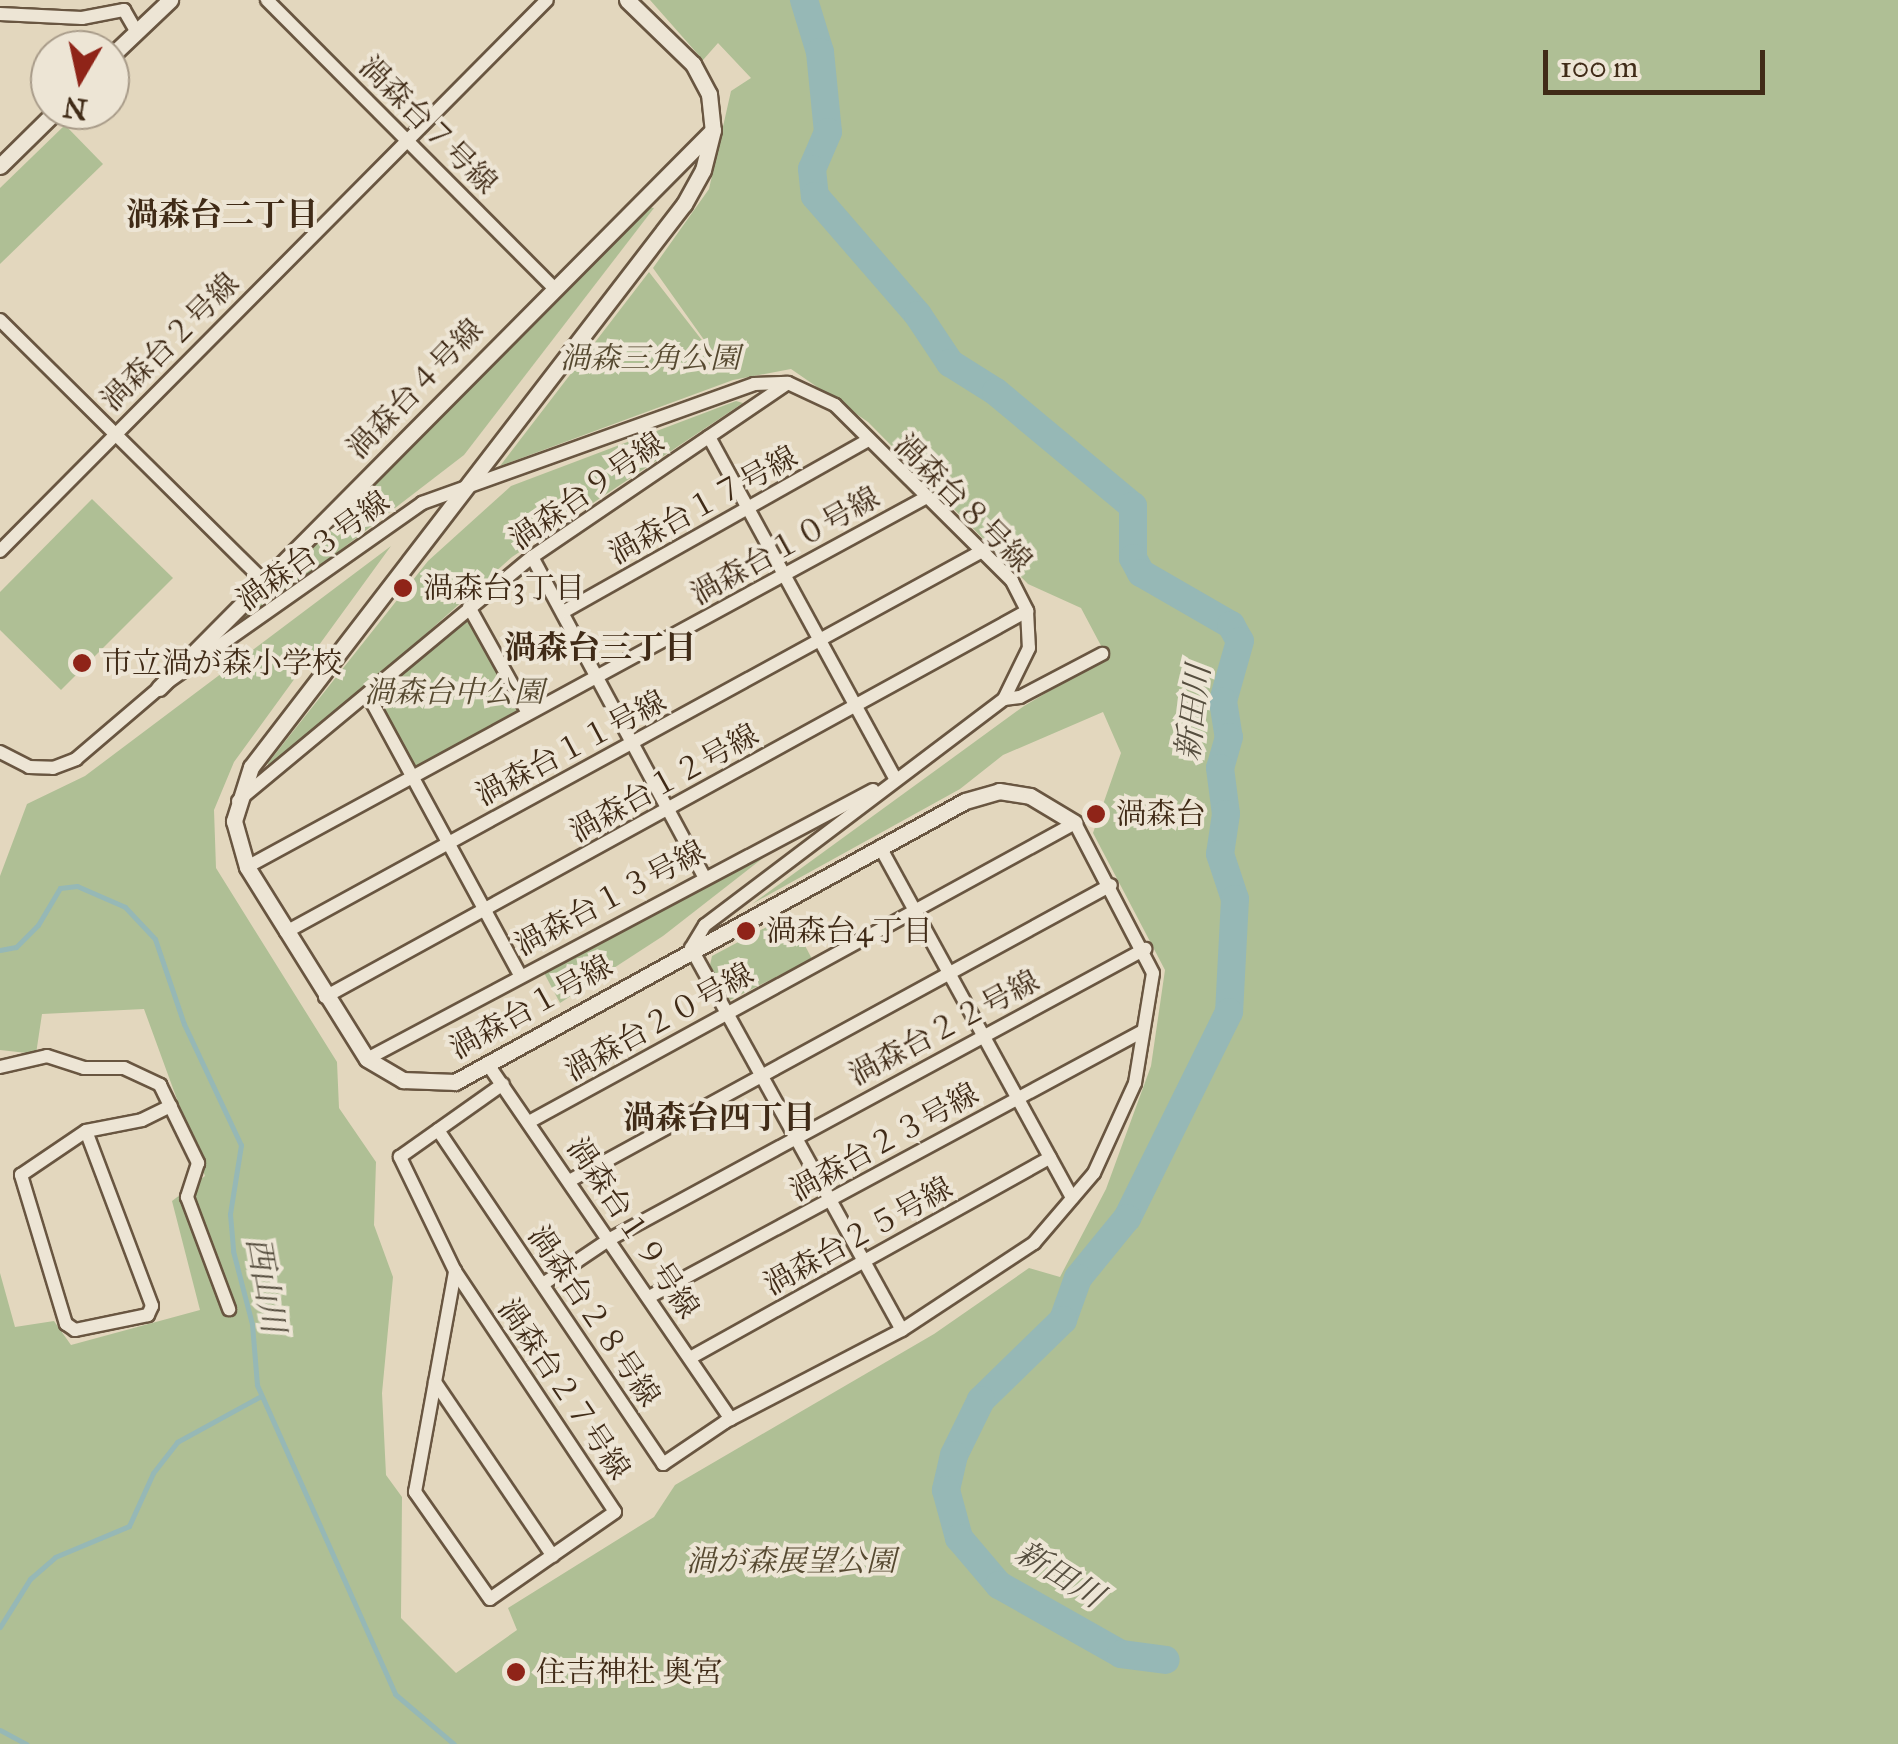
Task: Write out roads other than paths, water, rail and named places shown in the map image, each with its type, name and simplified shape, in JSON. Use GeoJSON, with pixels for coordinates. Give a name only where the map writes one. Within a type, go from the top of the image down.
{"type":"FeatureCollection","features":[{"type":"Feature","properties":{"kind":"street"},"geometry":{"type":"LineString","coordinates":[[130,38],[170,0]]}},
{"type":"Feature","properties":{"kind":"street","name":"渦森台７号線"},"geometry":{"type":"LineString","coordinates":[[267,0],[554,287]]}},
{"type":"Feature","properties":{"kind":"street","name":"渦森台２号線"},"geometry":{"type":"LineString","coordinates":[[0,551],[547,0]]}},
{"type":"Feature","properties":{"kind":"street"},"geometry":{"type":"LineString","coordinates":[[367,1060],[247,867],[238,844],[236,802],[250,766],[460,488],[684,204],[703,170],[713,130],[709,94],[693,64],[627,0]]}},
{"type":"Feature","properties":{"kind":"street"},"geometry":{"type":"LineString","coordinates":[[0,14],[82,18],[124,10],[136,32]]}},
{"type":"Feature","properties":{"kind":"street"},"geometry":{"type":"LineString","coordinates":[[0,166],[37,130]]}},
{"type":"Feature","properties":{"kind":"street","name":"渦森台４号線"},"geometry":{"type":"LineString","coordinates":[[159,688],[713,130]]}},
{"type":"Feature","properties":{"kind":"street"},"geometry":{"type":"LineString","coordinates":[[0,320],[265,582]]}},
{"type":"Feature","properties":{"kind":"street"},"geometry":{"type":"LineString","coordinates":[[460,488],[754,384],[788,383]]}},
{"type":"Feature","properties":{"kind":"street","name":"渦森台９号線"},"geometry":{"type":"LineString","coordinates":[[236,802],[532,557],[788,383]]}},
{"type":"Feature","properties":{"kind":"street","name":"渦森台８号線"},"geometry":{"type":"LineString","coordinates":[[690,948],[705,925],[880,788],[1004,698],[1029,648],[1027,611],[1012,581],[984,550],[924,498],[835,406],[788,383]]}},
{"type":"Feature","properties":{"kind":"street"},"geometry":{"type":"LineString","coordinates":[[709,437],[896,778]]}},
{"type":"Feature","properties":{"kind":"street","name":"渦森台１７号線"},"geometry":{"type":"LineString","coordinates":[[563,612],[868,441]]}},
{"type":"Feature","properties":{"kind":"street","name":"渦森台３号線"},"geometry":{"type":"LineString","coordinates":[[0,752],[29,767],[64,763],[159,688],[422,503],[460,488]]}},
{"type":"Feature","properties":{"kind":"street","name":"渦森台１０号線"},"geometry":{"type":"LineString","coordinates":[[247,867],[924,498]]}},
{"type":"Feature","properties":{"kind":"street","name":"渦森台１１号線"},"geometry":{"type":"LineString","coordinates":[[286,932],[821,644],[984,550]]}},
{"type":"Feature","properties":{"kind":"street"},"geometry":{"type":"LineString","coordinates":[[532,557],[704,876]]}},
{"type":"Feature","properties":{"kind":"street"},"geometry":{"type":"LineString","coordinates":[[469,607],[528,713]]}},
{"type":"Feature","properties":{"kind":"street","name":"渦森台１２号線"},"geometry":{"type":"LineString","coordinates":[[325,997],[1027,611]]}},
{"type":"Feature","properties":{"kind":"street"},"geometry":{"type":"LineString","coordinates":[[1004,698],[1020,697],[1102,654]]}},
{"type":"Feature","properties":{"kind":"street"},"geometry":{"type":"LineString","coordinates":[[368,695],[520,975]]}},
{"type":"Feature","properties":{"kind":"street","name":"渦森台１３号線"},"geometry":{"type":"LineString","coordinates":[[367,1060],[704,876],[880,788]]}},
{"type":"Feature","properties":{"kind":"street","name":"渦森台１号線"},"geometry":{"type":"LineString","coordinates":[[367,1060],[384,1074],[428,1083],[455,1082],[690,948],[966,800],[999,791],[1051,802],[1075,824],[1111,885],[1154,974],[1135,1083],[1094,1173],[1034,1243],[996,1274],[902,1330],[732,1419]]}},
{"type":"Feature","properties":{"kind":"street","name":"渦森台２０号線"},"geometry":{"type":"LineString","coordinates":[[530,1121],[1075,824]]}},
{"type":"Feature","properties":{"kind":"street"},"geometry":{"type":"LineString","coordinates":[[880,847],[1072,1198]]}},
{"type":"Feature","properties":{"kind":"street"},"geometry":{"type":"LineString","coordinates":[[571,1180],[1111,885]]}},
{"type":"Feature","properties":{"kind":"street"},"geometry":{"type":"LineString","coordinates":[[690,948],[902,1330]]}},
{"type":"Feature","properties":{"kind":"street","name":"渦森台２２号線"},"geometry":{"type":"LineString","coordinates":[[542,1284],[610,1239],[1144,950]]}},
{"type":"Feature","properties":{"kind":"street","name":"渦森台２３号線"},"geometry":{"type":"LineString","coordinates":[[649,1297],[1143,1031]]}},
{"type":"Feature","properties":{"kind":"street"},"geometry":{"type":"LineString","coordinates":[[0,1068],[46,1056],[84,1068],[124,1068],[160,1086],[198,1163],[187,1197],[230,1308]]}},
{"type":"Feature","properties":{"kind":"street","name":"渦森台１９号線"},"geometry":{"type":"LineString","coordinates":[[489,1066],[732,1419]]}},
{"type":"Feature","properties":{"kind":"street","name":"渦森台２７号線"},"geometry":{"type":"LineString","coordinates":[[455,1271],[415,1492],[490,1599],[615,1512],[455,1271],[400,1157],[503,1084]]}},
{"type":"Feature","properties":{"kind":"street"},"geometry":{"type":"LineString","coordinates":[[86,1131],[152,1306],[148,1315],[76,1330],[66,1324],[21,1175],[86,1131],[142,1120],[170,1106]]}},
{"type":"Feature","properties":{"kind":"street","name":"渦森台２８号線"},"geometry":{"type":"LineString","coordinates":[[438,1130],[663,1464],[732,1419]]}},
{"type":"Feature","properties":{"kind":"street","name":"渦森台２５号線"},"geometry":{"type":"LineString","coordinates":[[690,1358],[1050,1158]]}},
{"type":"Feature","properties":{"kind":"street"},"geometry":{"type":"LineString","coordinates":[[434,1382],[552,1556]]}},
{"type":"Feature","properties":{"kind":"waterway","name":"新田川"},"geometry":{"type":"LineString","coordinates":[[804,0],[820,52],[828,132],[812,169],[815,196],[918,315],[950,363],[996,392],[1133,506],[1133,558],[1141,573],[1231,625],[1240,641],[1223,701],[1229,737],[1220,768],[1226,814],[1220,854],[1235,899],[1229,1012],[1127,1218],[1078,1278],[1063,1320],[981,1400],[954,1455],[946,1490],[959,1538],[999,1585],[1121,1654],[1166,1660]]}},
{"type":"Feature","properties":{"kind":"waterway","name":"西山川"},"geometry":{"type":"LineString","coordinates":[[0,950],[16,947],[38,925],[60,888],[77,886],[125,907],[155,939],[184,1024],[241,1145],[230,1214],[233,1251],[252,1324],[257,1385],[395,1694],[454,1744]]}},
{"type":"Feature","properties":{"kind":"waterway"},"geometry":{"type":"LineString","coordinates":[[0,1627],[30,1579],[55,1557],[129,1526],[153,1473],[177,1442],[261,1396]]}},
{"type":"Feature","properties":{"kind":"waterway"},"geometry":{"type":"LineString","coordinates":[[0,1730],[26,1744]]}},
{"type":"Feature","properties":{"kind":"place","name":"渦森台3丁目"},"geometry":{"type":"Point","coordinates":[403,588]}},
{"type":"Feature","properties":{"kind":"place","name":"市立渦が森小学校"},"geometry":{"type":"Point","coordinates":[82,663]}},
{"type":"Feature","properties":{"kind":"place","name":"渦森台"},"geometry":{"type":"Point","coordinates":[1096,814]}},
{"type":"Feature","properties":{"kind":"place","name":"渦森台4丁目"},"geometry":{"type":"Point","coordinates":[746,931]}},
{"type":"Feature","properties":{"kind":"place","name":"住吉神社 奥宮"},"geometry":{"type":"Point","coordinates":[516,1672]}},
{"type":"Feature","properties":{"kind":"district","name":"渦森台二丁目"},"geometry":{"type":"Point","coordinates":[222,215]}},
{"type":"Feature","properties":{"kind":"district","name":"渦森台三丁目"},"geometry":{"type":"Point","coordinates":[600,648]}},
{"type":"Feature","properties":{"kind":"district","name":"渦森台四丁目"},"geometry":{"type":"Point","coordinates":[719,1118]}},
{"type":"Feature","properties":{"kind":"park label","name":"渦森三角公園"},"geometry":{"type":"Point","coordinates":[650,358]}},
{"type":"Feature","properties":{"kind":"park label","name":"渦森台中公園"},"geometry":{"type":"Point","coordinates":[454,692]}},
{"type":"Feature","properties":{"kind":"park label","name":"渦が森展望公園"},"geometry":{"type":"Point","coordinates":[791,1561]}}]}
